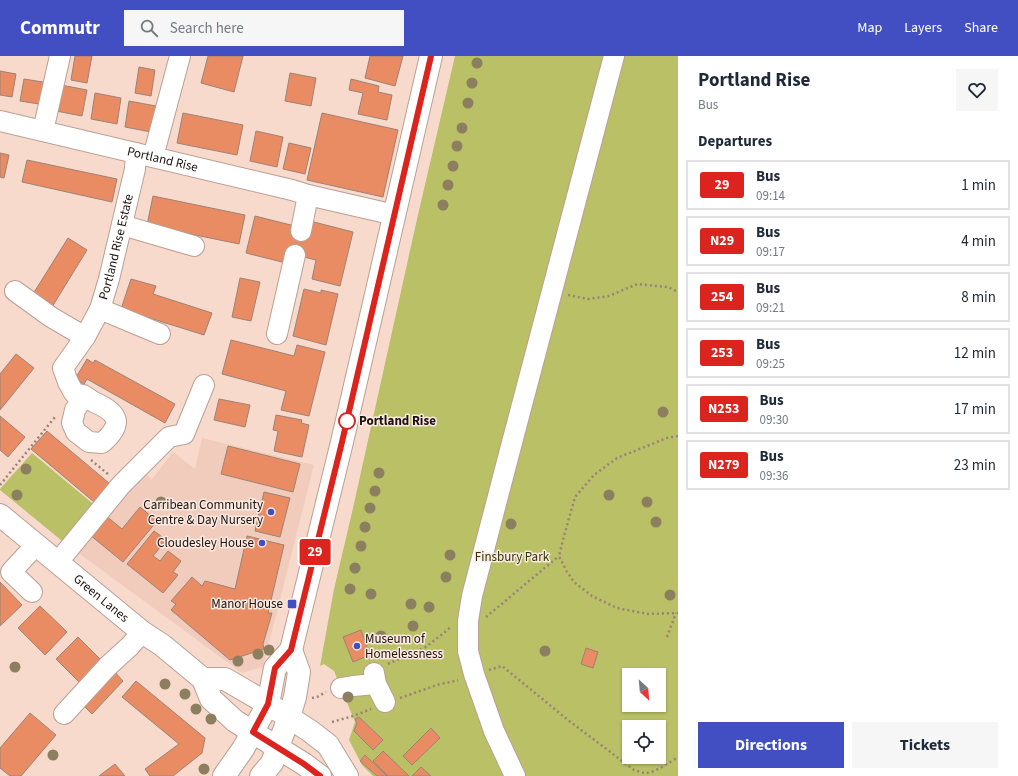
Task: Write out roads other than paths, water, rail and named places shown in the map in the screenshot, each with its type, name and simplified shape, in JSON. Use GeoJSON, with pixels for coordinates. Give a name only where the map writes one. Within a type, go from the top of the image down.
{"type":"FeatureCollection","features":[{"type":"Feature","properties":{"kind":"main road"},"geometry":{"type":"LineString","coordinates":[[224,776],[243,749],[268,704],[275,668],[291,650],[342,442],[431,56]]}},
{"type":"Feature","properties":{"kind":"main road","name":"Green Lanes"},"geometry":{"type":"LineString","coordinates":[[0,515],[142,632],[162,645],[203,679],[211,699],[236,721],[314,770],[320,776]]}},
{"type":"Feature","properties":{"kind":"main road"},"geometry":{"type":"LineString","coordinates":[[261,776],[272,763],[295,697],[299,672],[291,650]]}},
{"type":"Feature","properties":{"kind":"main road"},"geometry":{"type":"LineString","coordinates":[[203,679],[225,679],[310,731],[328,745],[347,776]]}},
{"type":"Feature","properties":{"kind":"street"},"geometry":{"type":"LineString","coordinates":[[43,131],[60,56]]}},
{"type":"Feature","properties":{"kind":"street","name":"Portland Rise Estate"},"geometry":{"type":"LineString","coordinates":[[84,396],[74,393],[63,368],[85,337],[100,308],[109,279],[135,169],[144,155],[180,56]]}},
{"type":"Feature","properties":{"kind":"street"},"geometry":{"type":"LineString","coordinates":[[515,776],[494,731],[474,674],[468,651],[468,621],[472,596],[614,56]]}},
{"type":"Feature","properties":{"kind":"street","name":"Portland Rise"},"geometry":{"type":"LineString","coordinates":[[0,121],[395,215]]}},
{"type":"Feature","properties":{"kind":"street"},"geometry":{"type":"LineString","coordinates":[[292,191],[301,230]]}},
{"type":"Feature","properties":{"kind":"street"},"geometry":{"type":"LineString","coordinates":[[122,225],[194,246]]}},
{"type":"Feature","properties":{"kind":"street"},"geometry":{"type":"LineString","coordinates":[[277,334],[295,255]]}},
{"type":"Feature","properties":{"kind":"street"},"geometry":{"type":"LineString","coordinates":[[15,291],[51,317],[85,337]]}},
{"type":"Feature","properties":{"kind":"street"},"geometry":{"type":"LineString","coordinates":[[100,308],[160,334]]}},
{"type":"Feature","properties":{"kind":"street"},"geometry":{"type":"LineString","coordinates":[[58,562],[121,485],[169,437],[184,434],[204,385]]}},
{"type":"Feature","properties":{"kind":"street"},"geometry":{"type":"LineString","coordinates":[[84,396],[89,400],[105,406],[116,417],[116,425],[110,436],[102,444],[89,442],[76,432],[72,423],[75,410],[84,396]]}},
{"type":"Feature","properties":{"kind":"street"},"geometry":{"type":"LineString","coordinates":[[32,592],[11,572],[36,544]]}},
{"type":"Feature","properties":{"kind":"street"},"geometry":{"type":"LineString","coordinates":[[64,714],[108,666],[130,646],[142,632]]}},
{"type":"Feature","properties":{"kind":"street"},"geometry":{"type":"LineString","coordinates":[[335,689],[353,686],[379,674],[386,703]]}},
{"type":"Feature","properties":{"kind":"place","name":"Portland Rise"},"geometry":{"type":"Point","coordinates":[347,421]}},
{"type":"Feature","properties":{"kind":"place","name":"Carribean Community Centre & Day Nursery"},"geometry":{"type":"Point","coordinates":[271,512]}},
{"type":"Feature","properties":{"kind":"place","name":"Cloudesley House"},"geometry":{"type":"Point","coordinates":[262,543]}},
{"type":"Feature","properties":{"kind":"place","name":"Manor House"},"geometry":{"type":"Point","coordinates":[292,604]}},
{"type":"Feature","properties":{"kind":"place","name":"Museum of Homelessness"},"geometry":{"type":"Point","coordinates":[357,646]}},
{"type":"Feature","properties":{"kind":"park label","name":"Finsbury Park"},"geometry":{"type":"Point","coordinates":[512,557]}}]}
